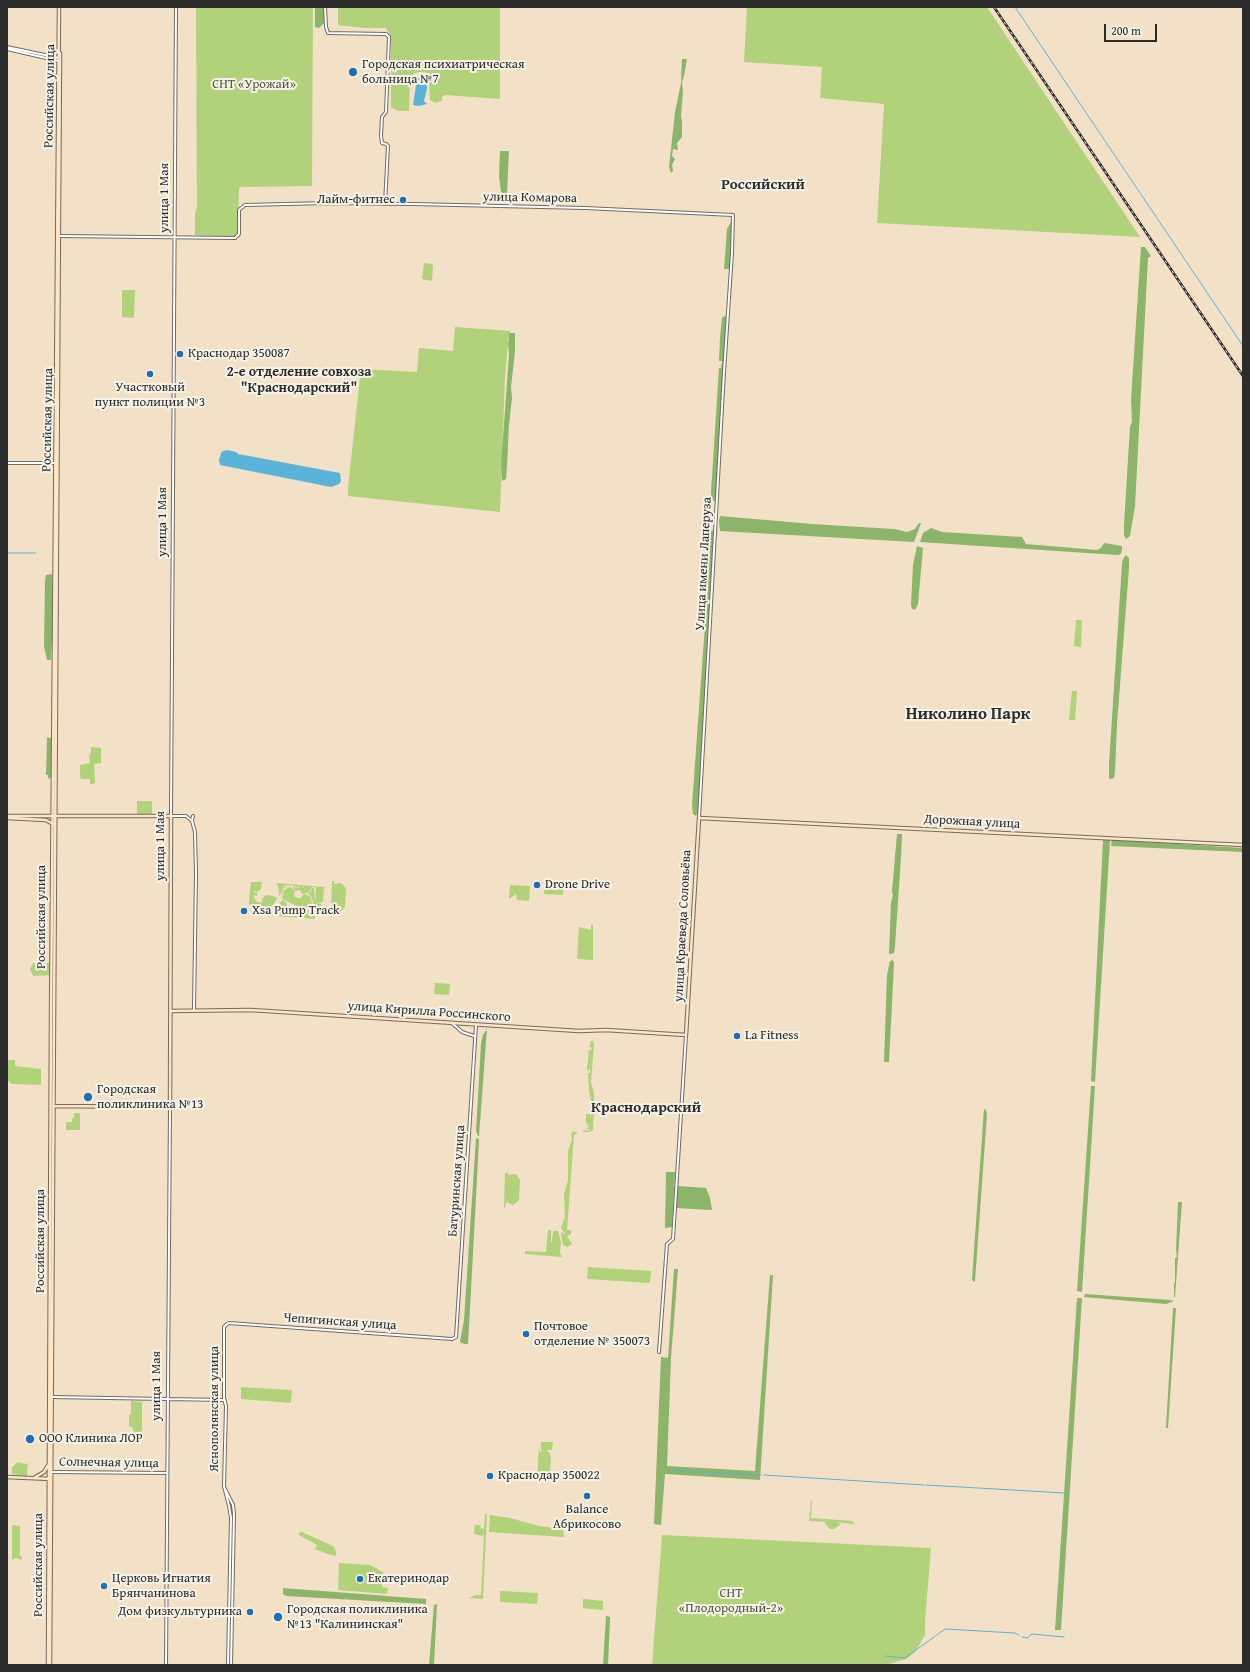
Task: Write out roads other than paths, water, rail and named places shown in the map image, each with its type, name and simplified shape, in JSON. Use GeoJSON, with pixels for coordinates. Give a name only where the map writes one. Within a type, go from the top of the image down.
{"type":"FeatureCollection","features":[{"type":"Feature","properties":{"kind":"main road","name":"Российская улица"},"geometry":{"type":"LineString","coordinates":[[52,1106],[56,834],[55,820],[52,817],[60,7]]}},
{"type":"Feature","properties":{"kind":"main road","name":"Российская улица"},"geometry":{"type":"LineString","coordinates":[[50,1665],[52,817],[58,236]]}},
{"type":"Feature","properties":{"kind":"main road"},"geometry":{"type":"LineString","coordinates":[[7,817],[171,816]]}},
{"type":"Feature","properties":{"kind":"main road","name":"улица 1 Мая"},"geometry":{"type":"LineString","coordinates":[[170,1106],[171,816]]}},
{"type":"Feature","properties":{"kind":"main road"},"geometry":{"type":"LineString","coordinates":[[7,817],[43,819],[52,817]]}},
{"type":"Feature","properties":{"kind":"main road"},"geometry":{"type":"LineString","coordinates":[[22,818],[52,817]]}},
{"type":"Feature","properties":{"kind":"main road"},"geometry":{"type":"LineString","coordinates":[[52,817],[53,824]]}},
{"type":"Feature","properties":{"kind":"main road","name":"Дорожная улица"},"geometry":{"type":"LineString","coordinates":[[699,818],[1243,845]]}},
{"type":"Feature","properties":{"kind":"main road","name":"улица Краеведа Соловьёва"},"geometry":{"type":"LineString","coordinates":[[686,1036],[699,818]]}},
{"type":"Feature","properties":{"kind":"main road","name":"улица Кирилла Россинского"},"geometry":{"type":"LineString","coordinates":[[170,1011],[251,1010],[579,1031],[632,1031],[686,1036]]}},
{"type":"Feature","properties":{"kind":"main road"},"geometry":{"type":"LineString","coordinates":[[52,1106],[170,1106]]}},
{"type":"Feature","properties":{"kind":"main road","name":"Российская улица"},"geometry":{"type":"LineString","coordinates":[[51,1397],[51,1479]]}},
{"type":"Feature","properties":{"kind":"main road"},"geometry":{"type":"LineString","coordinates":[[32,1478],[44,1472],[50,1462]]}},
{"type":"Feature","properties":{"kind":"main road","name":"Солнечная улица"},"geometry":{"type":"LineString","coordinates":[[7,1477],[51,1479]]}},
{"type":"Feature","properties":{"kind":"street","name":"улица 1 Мая"},"geometry":{"type":"LineString","coordinates":[[171,816],[176,7]]}},
{"type":"Feature","properties":{"kind":"street"},"geometry":{"type":"LineString","coordinates":[[325,7],[326,31],[331,34],[388,35],[386,112],[382,117],[380,136],[382,143],[387,146],[385,204]]}},
{"type":"Feature","properties":{"kind":"street"},"geometry":{"type":"LineString","coordinates":[[7,48],[59,60]]}},
{"type":"Feature","properties":{"kind":"street","name":"улица Комарова"},"geometry":{"type":"LineString","coordinates":[[175,237],[234,238],[239,235],[239,210],[242,206],[385,204],[585,208],[733,215],[728,308]]}},
{"type":"Feature","properties":{"kind":"street"},"geometry":{"type":"LineString","coordinates":[[58,236],[175,237]]}},
{"type":"Feature","properties":{"kind":"street","name":"Улица имени Лаперуза"},"geometry":{"type":"LineString","coordinates":[[699,818],[728,308]]}},
{"type":"Feature","properties":{"kind":"street"},"geometry":{"type":"LineString","coordinates":[[50,463],[55,458]]}},
{"type":"Feature","properties":{"kind":"street"},"geometry":{"type":"LineString","coordinates":[[50,463],[55,468]]}},
{"type":"Feature","properties":{"kind":"street"},"geometry":{"type":"LineString","coordinates":[[7,464],[56,463]]}},
{"type":"Feature","properties":{"kind":"street"},"geometry":{"type":"LineString","coordinates":[[171,816],[186,816],[192,821]]}},
{"type":"Feature","properties":{"kind":"street"},"geometry":{"type":"LineString","coordinates":[[193,816],[192,821],[195,832],[196,847],[194,1010]]}},
{"type":"Feature","properties":{"kind":"street"},"geometry":{"type":"LineString","coordinates":[[452,1023],[462,1032],[472,1034],[475,1037]]}},
{"type":"Feature","properties":{"kind":"street","name":"Батуринская улица"},"geometry":{"type":"LineString","coordinates":[[452,1339],[456,1337],[476,1025]]}},
{"type":"Feature","properties":{"kind":"street"},"geometry":{"type":"LineString","coordinates":[[659,1352],[667,1244],[673,1239],[686,1036]]}},
{"type":"Feature","properties":{"kind":"street","name":"улица 1 Мая"},"geometry":{"type":"LineString","coordinates":[[166,1665],[170,1106]]}},
{"type":"Feature","properties":{"kind":"street","name":"Яснополянская улица"},"geometry":{"type":"LineString","coordinates":[[224,1486],[224,1331],[227,1324]]}},
{"type":"Feature","properties":{"kind":"street","name":"Чепигинская улица"},"geometry":{"type":"LineString","coordinates":[[227,1324],[452,1339]]}},
{"type":"Feature","properties":{"kind":"street"},"geometry":{"type":"LineString","coordinates":[[51,1397],[225,1400]]}},
{"type":"Feature","properties":{"kind":"street","name":"Солнечная улица"},"geometry":{"type":"LineString","coordinates":[[52,1472],[167,1473]]}},
{"type":"Feature","properties":{"kind":"street"},"geometry":{"type":"LineString","coordinates":[[224,1486],[233,1505],[228,1665]]}},
{"type":"Feature","properties":{"kind":"street"},"geometry":{"type":"LineString","coordinates":[[224,1486],[232,1518],[231,1665]]}},
{"type":"Feature","properties":{"kind":"water"},"geometry":{"type":"Polygon","coordinates":[[[417,78],[426,78],[427,88],[424,101],[427,104],[419,106],[413,105],[417,78]]]}},
{"type":"Feature","properties":{"kind":"water"},"geometry":{"type":"Polygon","coordinates":[[[227,450],[238,454],[340,473],[341,481],[339,484],[331,487],[220,465],[219,460],[221,453],[227,450]]]}},
{"type":"Feature","properties":{"kind":"waterway"},"geometry":{"type":"LineString","coordinates":[[1015,7],[1243,346]]}},
{"type":"Feature","properties":{"kind":"waterway"},"geometry":{"type":"LineString","coordinates":[[7,553],[36,553]]}},
{"type":"Feature","properties":{"kind":"waterway"},"geometry":{"type":"LineString","coordinates":[[673,1471],[761,1475]]}},
{"type":"Feature","properties":{"kind":"waterway"},"geometry":{"type":"LineString","coordinates":[[764,1475],[924,1485]]}},
{"type":"Feature","properties":{"kind":"waterway"},"geometry":{"type":"LineString","coordinates":[[926,1485],[1064,1493]]}},
{"type":"Feature","properties":{"kind":"waterway"},"geometry":{"type":"LineString","coordinates":[[885,1656],[905,1658],[945,1629],[1015,1633],[1019,1635]]}},
{"type":"Feature","properties":{"kind":"waterway"},"geometry":{"type":"LineString","coordinates":[[1022,1637],[1027,1638],[1032,1634],[1064,1637]]}},
{"type":"Feature","properties":{"kind":"railway"},"geometry":{"type":"LineString","coordinates":[[994,7],[1243,376]]}},
{"type":"Feature","properties":{"kind":"place","name":"Городская психиатрическая больница №7"},"geometry":{"type":"Point","coordinates":[353,72]}},
{"type":"Feature","properties":{"kind":"place","name":"Лайм-фитнес"},"geometry":{"type":"Point","coordinates":[403,200]}},
{"type":"Feature","properties":{"kind":"place","name":"Краснодар 350087"},"geometry":{"type":"Point","coordinates":[180,354]}},
{"type":"Feature","properties":{"kind":"place","name":"Участковый пункт полиции №3"},"geometry":{"type":"Point","coordinates":[150,374]}},
{"type":"Feature","properties":{"kind":"place","name":"Drone Drive"},"geometry":{"type":"Point","coordinates":[537,885]}},
{"type":"Feature","properties":{"kind":"place","name":"Xsa Pump Track"},"geometry":{"type":"Point","coordinates":[244,911]}},
{"type":"Feature","properties":{"kind":"place","name":"La Fitness"},"geometry":{"type":"Point","coordinates":[737,1036]}},
{"type":"Feature","properties":{"kind":"place","name":"Городская поликлиника №13"},"geometry":{"type":"Point","coordinates":[88,1097]}},
{"type":"Feature","properties":{"kind":"place","name":"Почтовое отделение № 350073"},"geometry":{"type":"Point","coordinates":[526,1334]}},
{"type":"Feature","properties":{"kind":"place","name":"ООО Клиника ЛОР"},"geometry":{"type":"Point","coordinates":[30,1439]}},
{"type":"Feature","properties":{"kind":"place","name":"Краснодар 350022"},"geometry":{"type":"Point","coordinates":[490,1476]}},
{"type":"Feature","properties":{"kind":"place","name":"Balance Абрикосово"},"geometry":{"type":"Point","coordinates":[587,1496]}},
{"type":"Feature","properties":{"kind":"place","name":"Екатеринодар"},"geometry":{"type":"Point","coordinates":[360,1579]}},
{"type":"Feature","properties":{"kind":"place","name":"Церковь Игнатия Брянчанинова"},"geometry":{"type":"Point","coordinates":[104,1586]}},
{"type":"Feature","properties":{"kind":"place","name":"Дом физкультурника"},"geometry":{"type":"Point","coordinates":[250,1612]}},
{"type":"Feature","properties":{"kind":"place","name":"Городская поликлиника №13 \"Калининская\""},"geometry":{"type":"Point","coordinates":[278,1617]}},
{"type":"Feature","properties":{"kind":"district","name":"Российский"},"geometry":{"type":"Point","coordinates":[763,185]}},
{"type":"Feature","properties":{"kind":"district","name":"2-е отделение совхоза \"Краснодарский\""},"geometry":{"type":"Point","coordinates":[299,380]}},
{"type":"Feature","properties":{"kind":"district","name":"Николино Парк"},"geometry":{"type":"Point","coordinates":[968,715]}},
{"type":"Feature","properties":{"kind":"district","name":"Краснодарский"},"geometry":{"type":"Point","coordinates":[646,1108]}},
{"type":"Feature","properties":{"kind":"park label","name":"СНТ «Урожай»"},"geometry":{"type":"Point","coordinates":[254,85]}},
{"type":"Feature","properties":{"kind":"park label","name":"СНТ «Плодородный-2»"},"geometry":{"type":"Point","coordinates":[731,1602]}}]}
